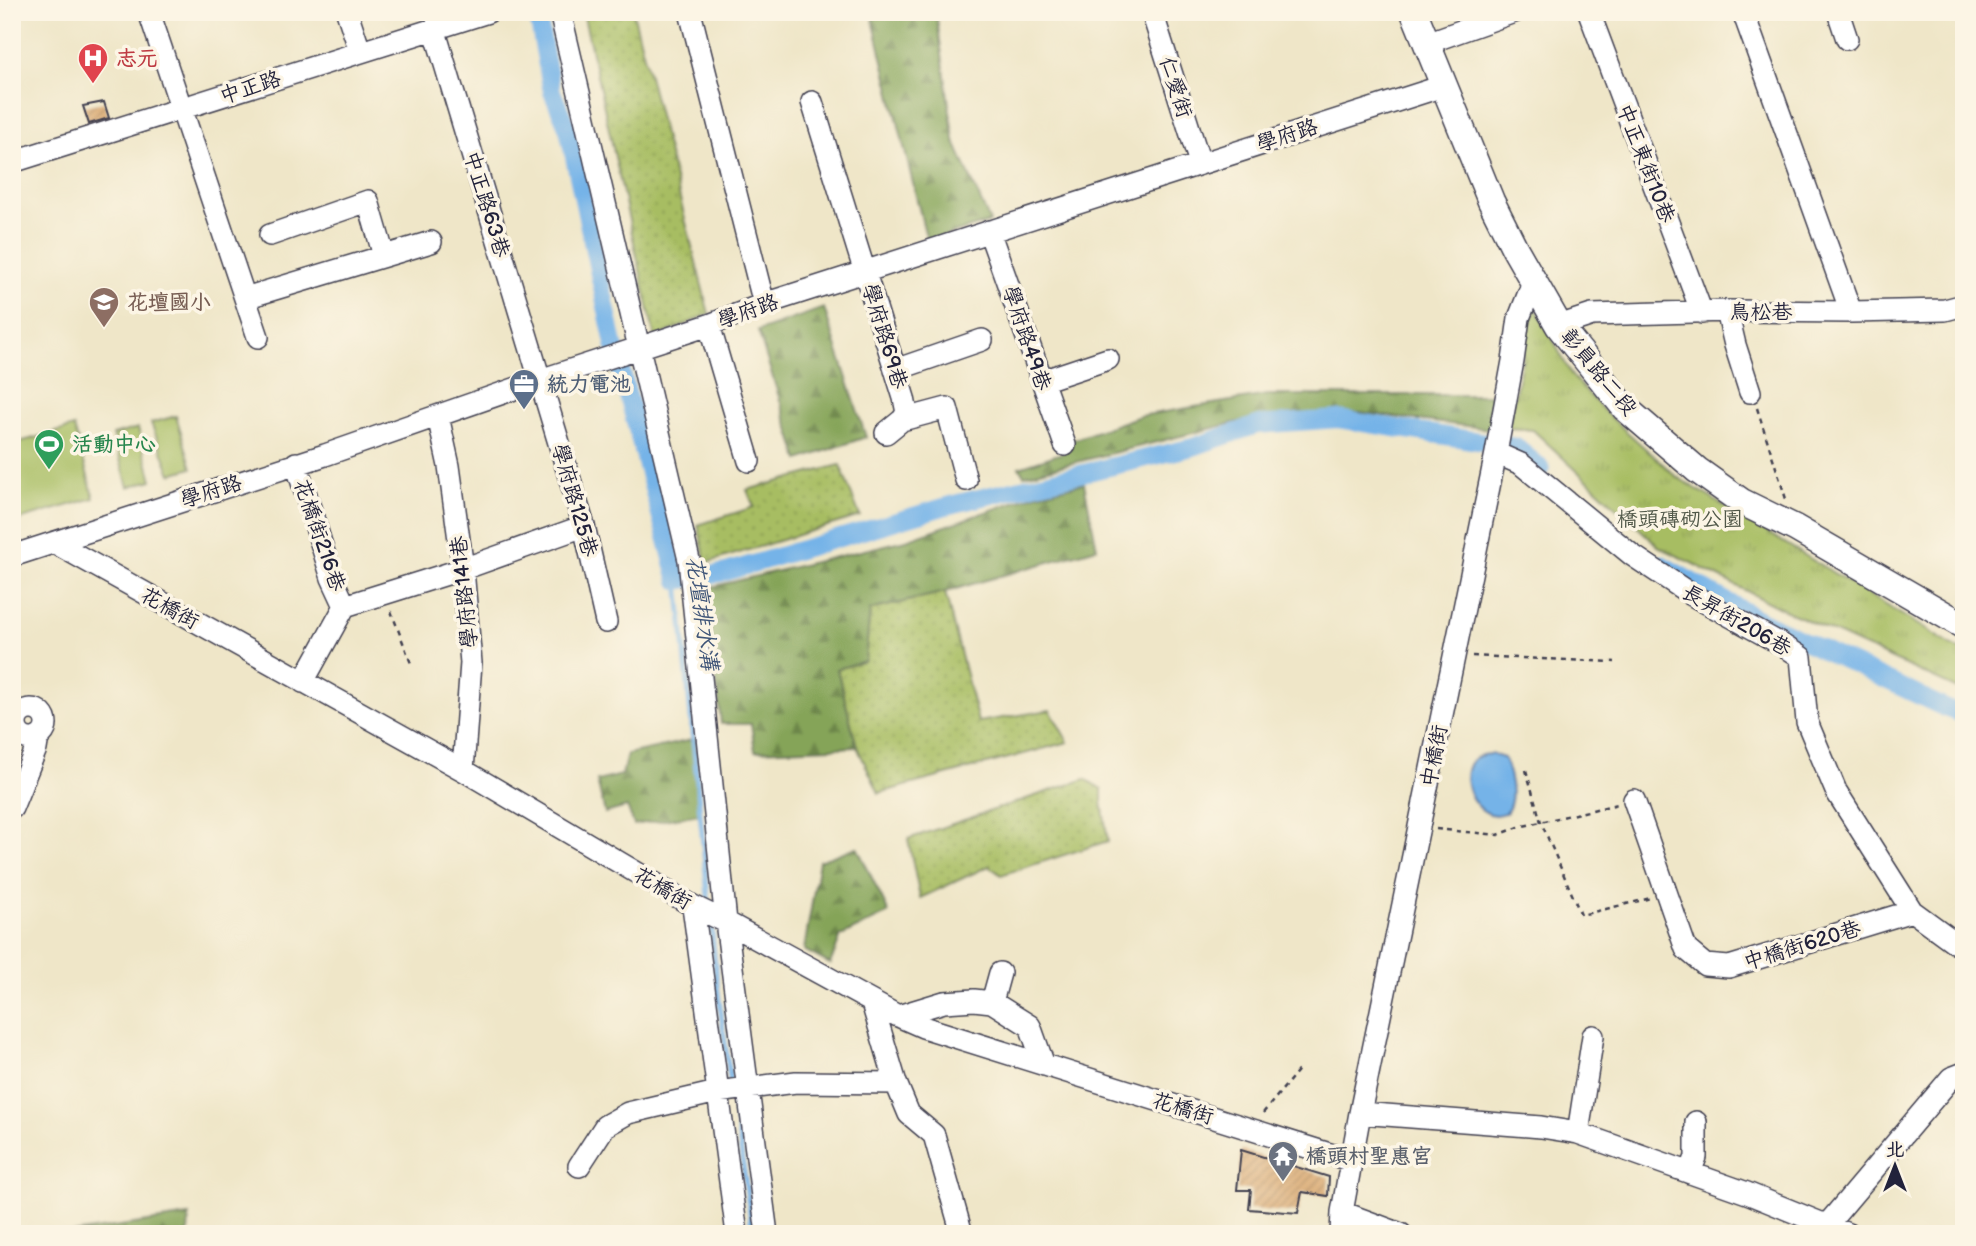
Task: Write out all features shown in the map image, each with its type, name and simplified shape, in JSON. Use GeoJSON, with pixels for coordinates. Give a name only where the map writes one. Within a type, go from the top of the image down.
{"type":"FeatureCollection","features":[{"type":"Feature","properties":{"kind":"main road","name":"彰員路二段"},"geometry":{"type":"LineString","coordinates":[[1414,12],[1491,201],[1515,249],[1559,326],[1625,408],[1698,470],[1742,502],[1796,528],[1964,626]]}},
{"type":"Feature","properties":{"kind":"street"},"geometry":{"type":"LineString","coordinates":[[149,12],[258,337]]}},
{"type":"Feature","properties":{"kind":"street"},"geometry":{"type":"LineString","coordinates":[[346,12],[360,51]]}},
{"type":"Feature","properties":{"kind":"street","name":"中正路"},"geometry":{"type":"LineString","coordinates":[[12,162],[488,12]]}},
{"type":"Feature","properties":{"kind":"street"},"geometry":{"type":"LineString","coordinates":[[560,12],[624,352],[689,560],[726,922],[767,1234]]}},
{"type":"Feature","properties":{"kind":"street"},"geometry":{"type":"LineString","coordinates":[[690,12],[764,304]]}},
{"type":"Feature","properties":{"kind":"street","name":"仁愛街"},"geometry":{"type":"LineString","coordinates":[[1152,12],[1200,163]]}},
{"type":"Feature","properties":{"kind":"street"},"geometry":{"type":"LineString","coordinates":[[1427,43],[1514,12]]}},
{"type":"Feature","properties":{"kind":"street","name":"中正東街10巷"},"geometry":{"type":"LineString","coordinates":[[1589,12],[1702,313]]}},
{"type":"Feature","properties":{"kind":"street"},"geometry":{"type":"LineString","coordinates":[[1743,12],[1851,312]]}},
{"type":"Feature","properties":{"kind":"street"},"geometry":{"type":"LineString","coordinates":[[1838,12],[1847,39]]}},
{"type":"Feature","properties":{"kind":"street","name":"中正路63巷"},"geometry":{"type":"LineString","coordinates":[[434,29],[540,380]]}},
{"type":"Feature","properties":{"kind":"street","name":"學府路"},"geometry":{"type":"LineString","coordinates":[[55,543],[325,455],[764,304],[1443,86]]}},
{"type":"Feature","properties":{"kind":"street","name":"學府路69巷"},"geometry":{"type":"LineString","coordinates":[[812,102],[907,413],[894,427],[947,408],[966,480]]}},
{"type":"Feature","properties":{"kind":"street"},"geometry":{"type":"LineString","coordinates":[[270,235],[368,201],[384,256]]}},
{"type":"Feature","properties":{"kind":"street","name":"學府路49巷"},"geometry":{"type":"LineString","coordinates":[[989,231],[1065,445]]}},
{"type":"Feature","properties":{"kind":"street"},"geometry":{"type":"LineString","coordinates":[[244,298],[430,243]]}},
{"type":"Feature","properties":{"kind":"street","name":"中橋街"},"geometry":{"type":"LineString","coordinates":[[1342,1223],[1360,1112],[1496,453],[1520,318],[1534,280]]}},
{"type":"Feature","properties":{"kind":"street","name":"鳥松巷"},"geometry":{"type":"LineString","coordinates":[[1559,326],[1592,315],[1945,310],[1964,305]]}},
{"type":"Feature","properties":{"kind":"street"},"geometry":{"type":"LineString","coordinates":[[1727,311],[1751,392]]}},
{"type":"Feature","properties":{"kind":"street"},"geometry":{"type":"LineString","coordinates":[[709,325],[749,461]]}},
{"type":"Feature","properties":{"kind":"street"},"geometry":{"type":"LineString","coordinates":[[895,370],[982,340]]}},
{"type":"Feature","properties":{"kind":"street"},"geometry":{"type":"LineString","coordinates":[[1042,381],[1108,359]]}},
{"type":"Feature","properties":{"kind":"street","name":"學府路125巷"},"geometry":{"type":"LineString","coordinates":[[540,380],[584,526],[606,622]]}},
{"type":"Feature","properties":{"kind":"street","name":"學府路141巷"},"geometry":{"type":"LineString","coordinates":[[438,415],[449,466],[463,569],[471,663],[463,770]]}},
{"type":"Feature","properties":{"kind":"street","name":"長昇街206巷"},"geometry":{"type":"LineString","coordinates":[[1496,453],[1521,464],[1642,561],[1692,595],[1801,657],[1807,722],[1836,791],[1912,911],[1964,949]]}},
{"type":"Feature","properties":{"kind":"street","name":"花橋街216巷"},"geometry":{"type":"LineString","coordinates":[[296,463],[332,578],[345,606]]}},
{"type":"Feature","properties":{"kind":"street"},"geometry":{"type":"LineString","coordinates":[[303,682],[345,606],[463,569],[584,526]]}},
{"type":"Feature","properties":{"kind":"street"},"geometry":{"type":"LineString","coordinates":[[12,556],[55,543]]}},
{"type":"Feature","properties":{"kind":"street","name":"花橋街"},"geometry":{"type":"LineString","coordinates":[[55,543],[463,770],[694,906],[898,1016],[923,1027],[1352,1161]]}},
{"type":"Feature","properties":{"kind":"street"},"geometry":{"type":"LineString","coordinates":[[12,808],[36,749],[38,737],[33,739],[23,736],[17,728],[15,717]]}},
{"type":"Feature","properties":{"kind":"street","name":"中橋街620巷"},"geometry":{"type":"LineString","coordinates":[[1634,800],[1686,949],[1705,965],[1729,967],[1912,911]]}},
{"type":"Feature","properties":{"kind":"street"},"geometry":{"type":"LineString","coordinates":[[694,906],[737,1234]]}},
{"type":"Feature","properties":{"kind":"street"},"geometry":{"type":"LineString","coordinates":[[992,1002],[1000,973]]}},
{"type":"Feature","properties":{"kind":"street"},"geometry":{"type":"LineString","coordinates":[[898,1016],[944,1002],[992,1002],[1030,1026],[1044,1065]]}},
{"type":"Feature","properties":{"kind":"street"},"geometry":{"type":"LineString","coordinates":[[873,1003],[896,1083],[909,1114],[934,1135],[962,1234]]}},
{"type":"Feature","properties":{"kind":"street"},"geometry":{"type":"LineString","coordinates":[[1578,1133],[1593,1036]]}},
{"type":"Feature","properties":{"kind":"street"},"geometry":{"type":"LineString","coordinates":[[1818,1227],[1951,1078],[1964,1073]]}},
{"type":"Feature","properties":{"kind":"street"},"geometry":{"type":"LineString","coordinates":[[579,1166],[605,1126],[628,1113],[717,1092],[796,1083],[896,1083]]}},
{"type":"Feature","properties":{"kind":"street"},"geometry":{"type":"LineString","coordinates":[[1360,1112],[1541,1127],[1578,1133],[1747,1194],[1818,1227],[1849,1234]]}},
{"type":"Feature","properties":{"kind":"street"},"geometry":{"type":"LineString","coordinates":[[1690,1173],[1696,1157],[1696,1122]]}},
{"type":"Feature","properties":{"kind":"street"},"geometry":{"type":"LineString","coordinates":[[1342,1223],[1401,1234]]}},
{"type":"Feature","properties":{"kind":"path"},"geometry":{"type":"LineString","coordinates":[[1751,392],[1796,528]]}},
{"type":"Feature","properties":{"kind":"path"},"geometry":{"type":"LineString","coordinates":[[384,594],[412,666]]}},
{"type":"Feature","properties":{"kind":"path"},"geometry":{"type":"LineString","coordinates":[[1454,655],[1615,662]]}},
{"type":"Feature","properties":{"kind":"path"},"geometry":{"type":"LineString","coordinates":[[1526,770],[1541,822],[1581,915],[1667,894]]}},
{"type":"Feature","properties":{"kind":"path"},"geometry":{"type":"LineString","coordinates":[[1420,827],[1498,835],[1634,800]]}},
{"type":"Feature","properties":{"kind":"path"},"geometry":{"type":"LineString","coordinates":[[1249,1129],[1301,1068]]}},
{"type":"Feature","properties":{"kind":"green space"},"geometry":{"type":"Polygon","coordinates":[[[583,12],[633,12],[709,314],[655,338],[583,12]]]}},
{"type":"Feature","properties":{"kind":"green space"},"geometry":{"type":"Polygon","coordinates":[[[871,12],[936,12],[954,140],[990,222],[927,241],[871,12]]]}},
{"type":"Feature","properties":{"kind":"green space"},"geometry":{"type":"Polygon","coordinates":[[[824,308],[866,437],[799,460],[758,331],[824,308]]]}},
{"type":"Feature","properties":{"kind":"green space","name":"橋頭磚砌公園"},"geometry":{"type":"Polygon","coordinates":[[[1536,308],[1572,376],[1606,413],[1677,477],[1964,653],[1964,692],[1778,607],[1658,546],[1533,430],[1508,428],[1530,322],[1536,308]]]}},
{"type":"Feature","properties":{"kind":"green space"},"geometry":{"type":"Polygon","coordinates":[[[1267,395],[1497,395],[1490,429],[1361,413],[1292,414],[1233,423],[1024,475],[1019,467],[1065,452],[1064,443],[1140,416],[1267,395]]]}},
{"type":"Feature","properties":{"kind":"green space"},"geometry":{"type":"Polygon","coordinates":[[[176,416],[192,468],[171,474],[151,423],[176,416]]]}},
{"type":"Feature","properties":{"kind":"green space","name":"活動中心"},"geometry":{"type":"Polygon","coordinates":[[[74,427],[94,498],[12,522],[12,444],[74,427]]]}},
{"type":"Feature","properties":{"kind":"green space"},"geometry":{"type":"Polygon","coordinates":[[[138,428],[152,480],[128,487],[113,435],[138,428]]]}},
{"type":"Feature","properties":{"kind":"green space"},"geometry":{"type":"Polygon","coordinates":[[[840,465],[860,516],[706,563],[698,525],[754,507],[747,490],[840,465]]]}},
{"type":"Feature","properties":{"kind":"green space"},"geometry":{"type":"Polygon","coordinates":[[[1084,483],[1097,548],[945,592],[870,610],[865,661],[837,669],[857,747],[755,751],[751,724],[721,724],[707,588],[906,540],[1034,495],[1084,483]]]}},
{"type":"Feature","properties":{"kind":"green space"},"geometry":{"type":"Polygon","coordinates":[[[945,592],[978,722],[1050,710],[1068,742],[879,793],[857,747],[837,669],[865,661],[870,610],[945,592]]]}},
{"type":"Feature","properties":{"kind":"green space"},"geometry":{"type":"Polygon","coordinates":[[[696,739],[700,814],[634,825],[627,807],[605,813],[597,781],[622,775],[627,754],[696,739]]]}},
{"type":"Feature","properties":{"kind":"green space"},"geometry":{"type":"Polygon","coordinates":[[[1085,779],[1102,789],[1108,841],[1001,875],[989,866],[920,898],[908,839],[1085,779]]]}},
{"type":"Feature","properties":{"kind":"green space"},"geometry":{"type":"Polygon","coordinates":[[[857,847],[889,913],[841,936],[830,964],[804,950],[819,861],[857,847]]]}},
{"type":"Feature","properties":{"kind":"green space"},"geometry":{"type":"Polygon","coordinates":[[[189,1216],[188,1234],[66,1234],[189,1216]]]}},
{"type":"Feature","properties":{"kind":"water"},"geometry":{"type":"Polygon","coordinates":[[[1491,754],[1504,758],[1511,786],[1511,800],[1506,813],[1496,815],[1478,806],[1468,788],[1466,778],[1472,761],[1480,755],[1491,754]]]}},
{"type":"Feature","properties":{"kind":"building"},"geometry":{"type":"Polygon","coordinates":[[[104,102],[109,118],[89,124],[83,106],[104,102]]]}},
{"type":"Feature","properties":{"kind":"building","name":"橋頭村聖惠宮"},"geometry":{"type":"Polygon","coordinates":[[[1241,1150],[1329,1177],[1328,1196],[1302,1192],[1298,1213],[1249,1209],[1251,1190],[1237,1190],[1241,1150]]]}},
{"type":"Feature","properties":{"kind":"waterway"},"geometry":{"type":"LineString","coordinates":[[537,12],[552,92],[568,129],[614,344],[678,581],[726,572],[950,505],[1193,447],[1257,425],[1338,419],[1516,447],[1541,468]]}},
{"type":"Feature","properties":{"kind":"waterway"},"geometry":{"type":"LineString","coordinates":[[1661,564],[1764,622],[1964,715]]}},
{"type":"Feature","properties":{"kind":"waterway","name":"花壇排水溝"},"geometry":{"type":"LineString","coordinates":[[678,581],[709,908]]}},
{"type":"Feature","properties":{"kind":"waterway","name":"花壇排水溝"},"geometry":{"type":"LineString","coordinates":[[711,921],[731,1085]]}},
{"type":"Feature","properties":{"kind":"waterway","name":"花壇排水溝"},"geometry":{"type":"LineString","coordinates":[[733,1095],[753,1234]]}},
{"type":"Feature","properties":{"kind":"place","name":"志元"},"geometry":{"type":"Point","coordinates":[93,85]}},
{"type":"Feature","properties":{"kind":"place","name":"花壇國小"},"geometry":{"type":"Point","coordinates":[104,329]}},
{"type":"Feature","properties":{"kind":"place","name":"統力電池"},"geometry":{"type":"Point","coordinates":[524,411]}},
{"type":"Feature","properties":{"kind":"place","name":"活動中心"},"geometry":{"type":"Point","coordinates":[49,471]}},
{"type":"Feature","properties":{"kind":"place","name":"橋頭村聖惠宮"},"geometry":{"type":"Point","coordinates":[1283,1183]}}]}
